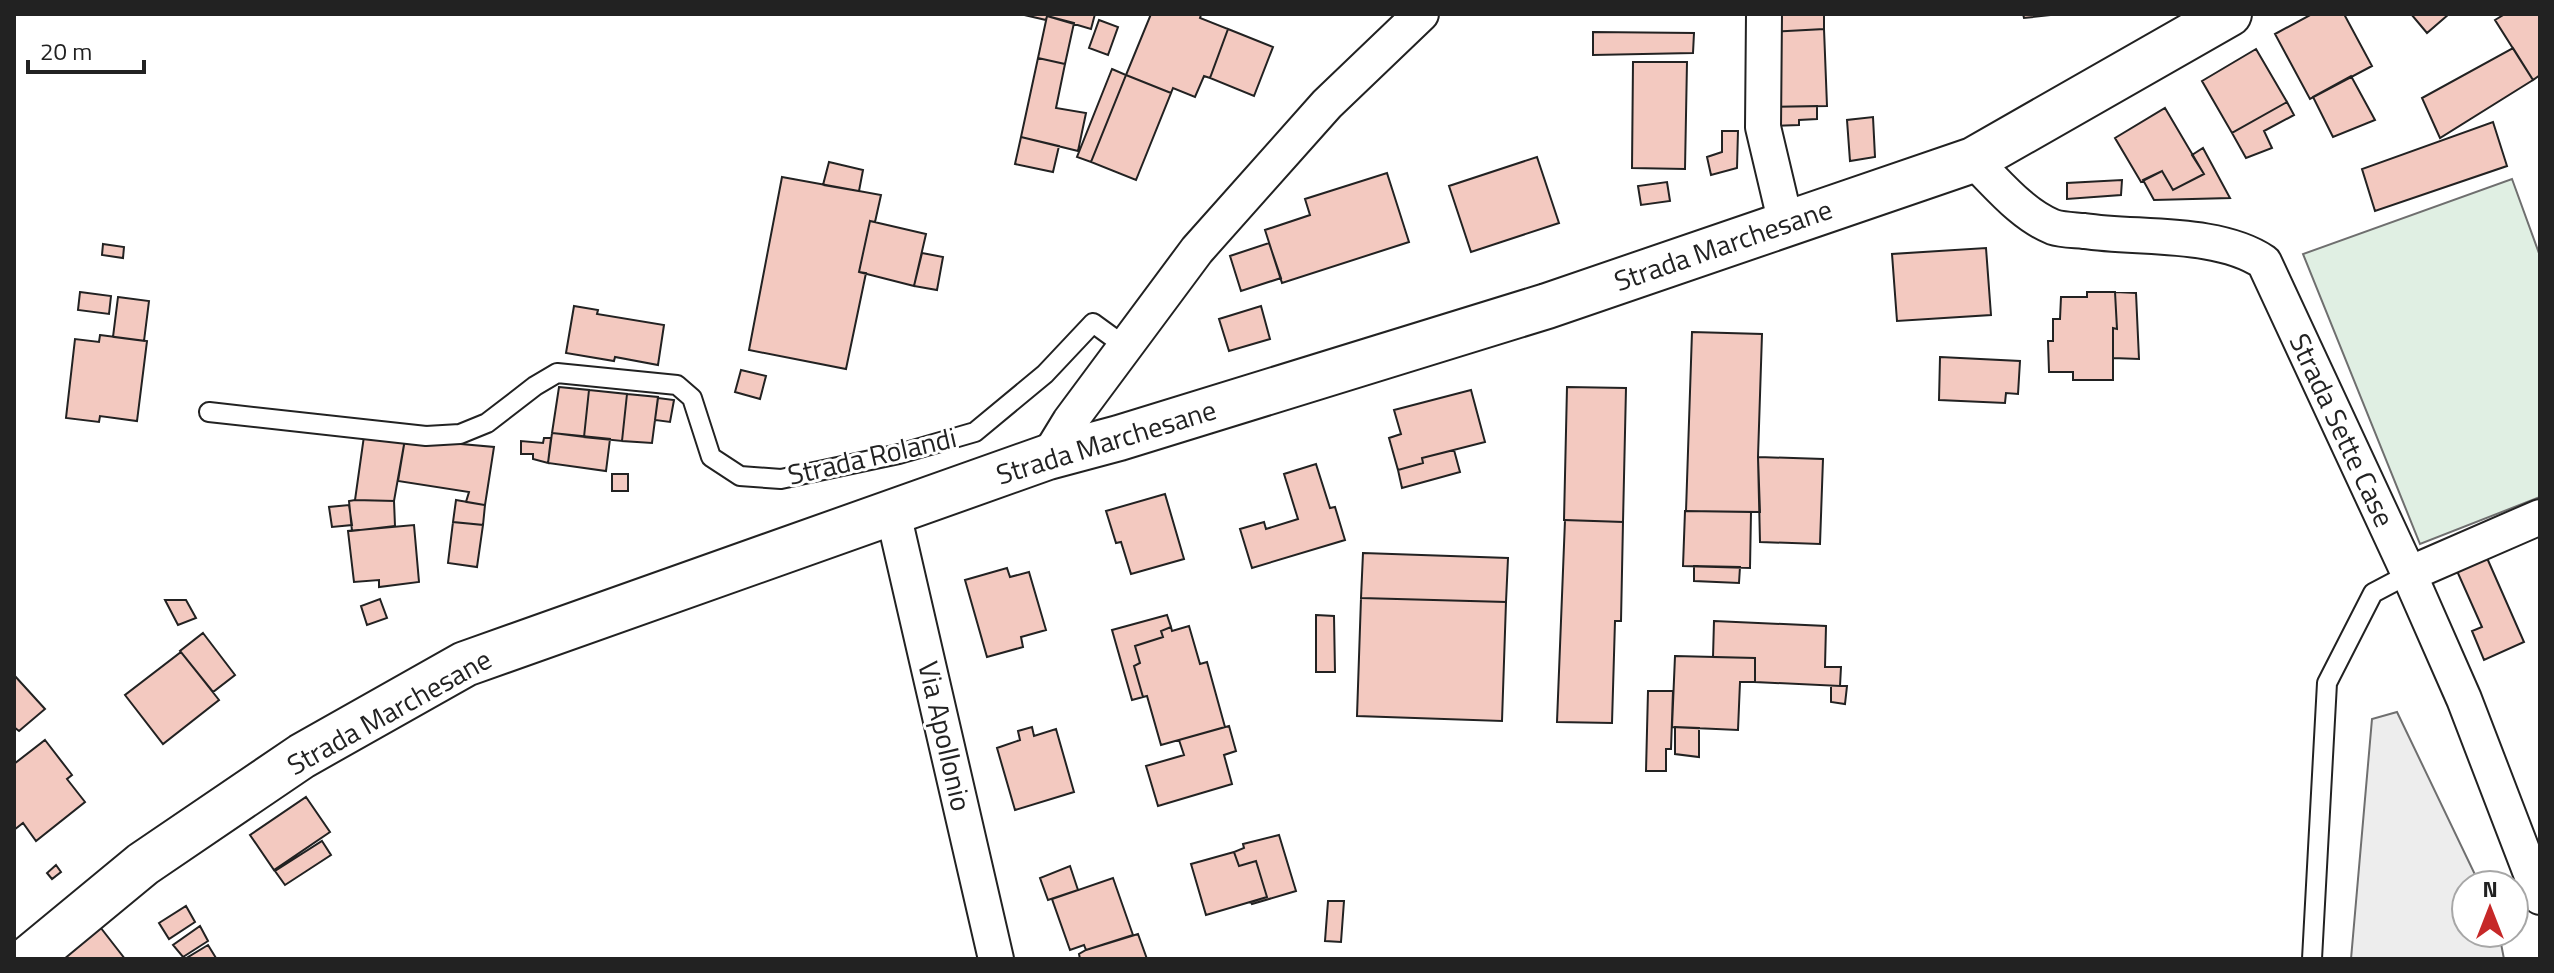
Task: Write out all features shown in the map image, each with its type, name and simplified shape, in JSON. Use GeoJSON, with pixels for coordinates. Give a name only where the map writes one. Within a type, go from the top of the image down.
{"type":"FeatureCollection","features":[{"type":"Feature","properties":{"kind":"main road","name":"Strada Marchesane"},"geometry":{"type":"LineString","coordinates":[[28,959],[143,864],[302,756],[465,664],[1048,457],[1547,306],[1973,160],[2229,14]]}},
{"type":"Feature","properties":{"kind":"street"},"geometry":{"type":"LineString","coordinates":[[1048,457],[1070,421],[1197,250],[1327,104],[1421,14]]}},
{"type":"Feature","properties":{"kind":"street"},"geometry":{"type":"LineString","coordinates":[[1764,14],[1763,127],[1786,224]]}},
{"type":"Feature","properties":{"kind":"street","name":"Strada Sette Case"},"geometry":{"type":"LineString","coordinates":[[1973,160],[2021,208],[2054,227],[2224,244],[2250,252],[2264,262],[2464,699],[2540,897]]}},
{"type":"Feature","properties":{"kind":"street","name":"Via Apollonio"},"geometry":{"type":"LineString","coordinates":[[893,513],[996,959]]}},
{"type":"Feature","properties":{"kind":"street"},"geometry":{"type":"LineString","coordinates":[[2409,574],[2540,517]]}},
{"type":"Feature","properties":{"kind":"lane","name":"Strada Rolandi"},"geometry":{"type":"LineString","coordinates":[[209,412],[426,436],[460,434],[487,423],[557,373],[677,385],[692,398],[711,457],[740,476],[781,479],[899,454],[975,432],[1045,374],[1093,323],[1126,347]]}},
{"type":"Feature","properties":{"kind":"lane"},"geometry":{"type":"LineString","coordinates":[[2312,959],[2327,683],[2373,593],[2409,574]]}},
{"type":"Feature","properties":{"kind":"green space"},"geometry":{"type":"Polygon","coordinates":[[[2512,179],[2540,256],[2540,497],[2420,544],[2303,254],[2512,179]]]}},
{"type":"Feature","properties":{"kind":"shaded area"},"geometry":{"type":"Polygon","coordinates":[[[2397,712],[2472,869],[2450,869],[2450,949],[2502,949],[2504,959],[2351,959],[2372,719],[2397,712]]]}},
{"type":"Feature","properties":{"kind":"building"},"geometry":{"type":"Polygon","coordinates":[[[1020,14],[1095,14],[1091,29],[1047,16],[1046,20],[1020,14]]]}},
{"type":"Feature","properties":{"kind":"building"},"geometry":{"type":"Polygon","coordinates":[[[1151,14],[1198,14],[1200,18],[1228,29],[1210,78],[1204,76],[1195,97],[1173,88],[1171,93],[1126,75],[1151,14]]]}},
{"type":"Feature","properties":{"kind":"building"},"geometry":{"type":"Polygon","coordinates":[[[1767,14],[1824,14],[1824,29],[1768,32],[1767,14]]]}},
{"type":"Feature","properties":{"kind":"building"},"geometry":{"type":"Polygon","coordinates":[[[2023,14],[2060,14],[2024,18],[2023,14]]]}},
{"type":"Feature","properties":{"kind":"building"},"geometry":{"type":"Polygon","coordinates":[[[2312,14],[2344,14],[2372,66],[2310,99],[2275,34],[2312,14]]]}},
{"type":"Feature","properties":{"kind":"building"},"geometry":{"type":"Polygon","coordinates":[[[2411,14],[2449,14],[2427,33],[2411,14]]]}},
{"type":"Feature","properties":{"kind":"building"},"geometry":{"type":"Polygon","coordinates":[[[2505,14],[2540,14],[2540,75],[2533,80],[2495,20],[2505,14]]]}},
{"type":"Feature","properties":{"kind":"building"},"geometry":{"type":"Polygon","coordinates":[[[1047,16],[1074,23],[1065,64],[1038,58],[1047,16]]]}},
{"type":"Feature","properties":{"kind":"building"},"geometry":{"type":"Polygon","coordinates":[[[1099,20],[1118,27],[1108,55],[1089,48],[1099,20]]]}},
{"type":"Feature","properties":{"kind":"building"},"geometry":{"type":"Polygon","coordinates":[[[1228,29],[1273,47],[1254,96],[1210,78],[1228,29]]]}},
{"type":"Feature","properties":{"kind":"building"},"geometry":{"type":"Polygon","coordinates":[[[1824,29],[1827,106],[1769,107],[1768,32],[1824,29]]]}},
{"type":"Feature","properties":{"kind":"building"},"geometry":{"type":"Polygon","coordinates":[[[1593,32],[1694,33],[1693,53],[1593,55],[1593,32]]]}},
{"type":"Feature","properties":{"kind":"building"},"geometry":{"type":"Polygon","coordinates":[[[2513,48],[2533,80],[2440,138],[2422,98],[2513,48]]]}},
{"type":"Feature","properties":{"kind":"building"},"geometry":{"type":"Polygon","coordinates":[[[2256,49],[2287,102],[2232,133],[2202,81],[2256,49]]]}},
{"type":"Feature","properties":{"kind":"building"},"geometry":{"type":"Polygon","coordinates":[[[1038,58],[1065,64],[1056,108],[1086,113],[1078,151],[1021,137],[1038,58]]]}},
{"type":"Feature","properties":{"kind":"building"},"geometry":{"type":"Polygon","coordinates":[[[1633,62],[1687,62],[1685,169],[1632,168],[1633,62]]]}},
{"type":"Feature","properties":{"kind":"building"},"geometry":{"type":"Polygon","coordinates":[[[1112,69],[1126,75],[1091,162],[1077,157],[1112,69]]]}},
{"type":"Feature","properties":{"kind":"building"},"geometry":{"type":"Polygon","coordinates":[[[1126,75],[1171,93],[1136,180],[1091,162],[1126,75]]]}},
{"type":"Feature","properties":{"kind":"building"},"geometry":{"type":"Polygon","coordinates":[[[2351,76],[2375,120],[2333,137],[2313,97],[2351,76]]]}},
{"type":"Feature","properties":{"kind":"building"},"geometry":{"type":"Polygon","coordinates":[[[2287,102],[2294,115],[2264,131],[2272,148],[2246,158],[2232,133],[2287,102]]]}},
{"type":"Feature","properties":{"kind":"building"},"geometry":{"type":"Polygon","coordinates":[[[1817,106],[1817,119],[1799,120],[1799,125],[1769,126],[1769,107],[1817,106]]]}},
{"type":"Feature","properties":{"kind":"building"},"geometry":{"type":"Polygon","coordinates":[[[2165,108],[2204,174],[2173,190],[2162,171],[2141,182],[2115,138],[2165,108]]]}},
{"type":"Feature","properties":{"kind":"building"},"geometry":{"type":"Polygon","coordinates":[[[1873,117],[1875,157],[1850,161],[1847,120],[1873,117]]]}},
{"type":"Feature","properties":{"kind":"building"},"geometry":{"type":"Polygon","coordinates":[[[2493,122],[2507,166],[2375,211],[2362,169],[2493,122]]]}},
{"type":"Feature","properties":{"kind":"building"},"geometry":{"type":"Polygon","coordinates":[[[1722,131],[1738,131],[1737,168],[1711,175],[1707,157],[1722,152],[1722,131]]]}},
{"type":"Feature","properties":{"kind":"building"},"geometry":{"type":"Polygon","coordinates":[[[1021,137],[1059,146],[1053,172],[1015,164],[1021,137]]]}},
{"type":"Feature","properties":{"kind":"building"},"geometry":{"type":"Polygon","coordinates":[[[2203,148],[2230,198],[2154,200],[2143,180],[2162,171],[2173,190],[2204,174],[2192,155],[2203,148]]]}},
{"type":"Feature","properties":{"kind":"building"},"geometry":{"type":"Polygon","coordinates":[[[1537,157],[1559,223],[1471,252],[1449,186],[1537,157]]]}},
{"type":"Feature","properties":{"kind":"building"},"geometry":{"type":"Polygon","coordinates":[[[829,162],[863,170],[859,191],[823,185],[829,162]]]}},
{"type":"Feature","properties":{"kind":"building"},"geometry":{"type":"Polygon","coordinates":[[[1387,173],[1409,242],[1282,283],[1265,230],[1310,215],[1305,199],[1387,173]]]}},
{"type":"Feature","properties":{"kind":"building"},"geometry":{"type":"Polygon","coordinates":[[[782,177],[881,195],[875,222],[870,221],[859,272],[866,273],[846,369],[749,350],[782,177]]]}},
{"type":"Feature","properties":{"kind":"building"},"geometry":{"type":"Polygon","coordinates":[[[2122,180],[2121,195],[2067,199],[2067,183],[2122,180]]]}},
{"type":"Feature","properties":{"kind":"building"},"geometry":{"type":"Polygon","coordinates":[[[1667,182],[1670,201],[1641,205],[1638,186],[1667,182]]]}},
{"type":"Feature","properties":{"kind":"building"},"geometry":{"type":"Polygon","coordinates":[[[870,221],[926,234],[914,286],[859,272],[870,221]]]}},
{"type":"Feature","properties":{"kind":"building"},"geometry":{"type":"Polygon","coordinates":[[[1269,243],[1281,278],[1241,291],[1230,256],[1269,243]]]}},
{"type":"Feature","properties":{"kind":"building"},"geometry":{"type":"Polygon","coordinates":[[[103,244],[124,247],[123,258],[102,255],[103,244]]]}},
{"type":"Feature","properties":{"kind":"building"},"geometry":{"type":"Polygon","coordinates":[[[1986,248],[1991,315],[1897,321],[1892,254],[1986,248]]]}},
{"type":"Feature","properties":{"kind":"building"},"geometry":{"type":"Polygon","coordinates":[[[922,253],[943,257],[937,290],[914,286],[922,253]]]}},
{"type":"Feature","properties":{"kind":"building"},"geometry":{"type":"Polygon","coordinates":[[[80,292],[111,296],[109,314],[78,310],[80,292]]]}},
{"type":"Feature","properties":{"kind":"building"},"geometry":{"type":"Polygon","coordinates":[[[2087,292],[2115,292],[2117,329],[2113,328],[2113,380],[2073,380],[2073,372],[2049,372],[2048,341],[2053,341],[2053,319],[2060,319],[2061,297],[2087,297],[2087,292]]]}},
{"type":"Feature","properties":{"kind":"building"},"geometry":{"type":"Polygon","coordinates":[[[2115,292],[2136,293],[2139,359],[2113,358],[2113,328],[2117,329],[2115,292]]]}},
{"type":"Feature","properties":{"kind":"building"},"geometry":{"type":"Polygon","coordinates":[[[118,297],[149,301],[144,341],[113,337],[118,297]]]}},
{"type":"Feature","properties":{"kind":"building"},"geometry":{"type":"Polygon","coordinates":[[[574,306],[598,310],[597,314],[664,325],[658,365],[566,353],[574,306]]]}},
{"type":"Feature","properties":{"kind":"building"},"geometry":{"type":"Polygon","coordinates":[[[1261,306],[1270,339],[1229,351],[1219,319],[1261,306]]]}},
{"type":"Feature","properties":{"kind":"building"},"geometry":{"type":"Polygon","coordinates":[[[1692,332],[1762,334],[1758,457],[1760,512],[1686,511],[1692,332]]]}},
{"type":"Feature","properties":{"kind":"building"},"geometry":{"type":"Polygon","coordinates":[[[100,335],[147,341],[137,421],[100,416],[99,422],[66,418],[75,339],[99,342],[100,335]]]}},
{"type":"Feature","properties":{"kind":"building"},"geometry":{"type":"Polygon","coordinates":[[[1940,357],[2020,361],[2018,394],[2006,393],[2005,403],[1939,400],[1940,357]]]}},
{"type":"Feature","properties":{"kind":"building"},"geometry":{"type":"Polygon","coordinates":[[[741,370],[766,376],[760,399],[735,392],[741,370]]]}},
{"type":"Feature","properties":{"kind":"building"},"geometry":{"type":"Polygon","coordinates":[[[559,387],[589,390],[584,437],[552,433],[559,387]]]}},
{"type":"Feature","properties":{"kind":"building"},"geometry":{"type":"Polygon","coordinates":[[[1567,387],[1626,388],[1623,522],[1564,520],[1567,387]]]}},
{"type":"Feature","properties":{"kind":"building"},"geometry":{"type":"Polygon","coordinates":[[[589,390],[627,394],[622,441],[584,437],[589,390]]]}},
{"type":"Feature","properties":{"kind":"building"},"geometry":{"type":"Polygon","coordinates":[[[1471,390],[1485,442],[1422,458],[1423,463],[1398,470],[1389,438],[1401,434],[1394,410],[1471,390]]]}},
{"type":"Feature","properties":{"kind":"building"},"geometry":{"type":"Polygon","coordinates":[[[627,394],[658,397],[652,443],[622,441],[627,394]]]}},
{"type":"Feature","properties":{"kind":"building"},"geometry":{"type":"Polygon","coordinates":[[[658,398],[674,400],[670,422],[655,420],[658,398]]]}},
{"type":"Feature","properties":{"kind":"building"},"geometry":{"type":"Polygon","coordinates":[[[552,433],[610,439],[606,471],[548,463],[552,433]]]}},
{"type":"Feature","properties":{"kind":"building"},"geometry":{"type":"Polygon","coordinates":[[[364,436],[405,439],[394,501],[355,500],[364,436]]]}},
{"type":"Feature","properties":{"kind":"building"},"geometry":{"type":"Polygon","coordinates":[[[544,438],[551,438],[548,463],[533,459],[533,454],[521,454],[521,441],[543,443],[544,438]]]}},
{"type":"Feature","properties":{"kind":"building"},"geometry":{"type":"Polygon","coordinates":[[[405,439],[494,447],[485,505],[466,502],[469,492],[398,481],[405,439]]]}},
{"type":"Feature","properties":{"kind":"building"},"geometry":{"type":"Polygon","coordinates":[[[1454,450],[1460,472],[1402,488],[1398,470],[1423,463],[1422,458],[1454,450]]]}},
{"type":"Feature","properties":{"kind":"building"},"geometry":{"type":"Polygon","coordinates":[[[1758,457],[1823,459],[1820,544],[1760,542],[1758,457]]]}},
{"type":"Feature","properties":{"kind":"building"},"geometry":{"type":"Polygon","coordinates":[[[1316,464],[1330,508],[1335,507],[1345,540],[1252,568],[1240,529],[1264,522],[1266,529],[1298,519],[1284,474],[1316,464]]]}},
{"type":"Feature","properties":{"kind":"building"},"geometry":{"type":"Polygon","coordinates":[[[612,474],[628,474],[628,491],[612,491],[612,474]]]}},
{"type":"Feature","properties":{"kind":"building"},"geometry":{"type":"Polygon","coordinates":[[[1165,494],[1184,559],[1131,574],[1121,542],[1116,543],[1106,511],[1165,494]]]}},
{"type":"Feature","properties":{"kind":"building"},"geometry":{"type":"Polygon","coordinates":[[[456,500],[485,505],[483,525],[453,522],[456,500]]]}},
{"type":"Feature","properties":{"kind":"building"},"geometry":{"type":"Polygon","coordinates":[[[349,501],[394,501],[395,526],[352,531],[349,501]]]}},
{"type":"Feature","properties":{"kind":"building"},"geometry":{"type":"Polygon","coordinates":[[[349,505],[352,525],[332,527],[329,507],[349,505]]]}},
{"type":"Feature","properties":{"kind":"building"},"geometry":{"type":"Polygon","coordinates":[[[1685,511],[1751,512],[1750,568],[1683,566],[1685,511]]]}},
{"type":"Feature","properties":{"kind":"building"},"geometry":{"type":"Polygon","coordinates":[[[1565,520],[1623,522],[1621,621],[1615,621],[1612,723],[1557,722],[1565,520]]]}},
{"type":"Feature","properties":{"kind":"building"},"geometry":{"type":"Polygon","coordinates":[[[453,522],[483,525],[477,567],[448,563],[453,522]]]}},
{"type":"Feature","properties":{"kind":"building"},"geometry":{"type":"Polygon","coordinates":[[[414,525],[419,582],[379,587],[379,580],[354,582],[348,531],[414,525]]]}},
{"type":"Feature","properties":{"kind":"building"},"geometry":{"type":"Polygon","coordinates":[[[1363,553],[1508,558],[1506,602],[1361,598],[1363,553]]]}},
{"type":"Feature","properties":{"kind":"building"},"geometry":{"type":"Polygon","coordinates":[[[2487,558],[2524,642],[2484,660],[2472,631],[2482,627],[2457,571],[2487,558]]]}},
{"type":"Feature","properties":{"kind":"building"},"geometry":{"type":"Polygon","coordinates":[[[1694,566],[1740,567],[1739,583],[1694,581],[1694,566]]]}},
{"type":"Feature","properties":{"kind":"building"},"geometry":{"type":"Polygon","coordinates":[[[1007,568],[1010,577],[1029,572],[1046,630],[1021,637],[1023,647],[987,657],[965,580],[1007,568]]]}},
{"type":"Feature","properties":{"kind":"building"},"geometry":{"type":"Polygon","coordinates":[[[1361,598],[1506,602],[1502,721],[1357,716],[1361,598]]]}},
{"type":"Feature","properties":{"kind":"building"},"geometry":{"type":"Polygon","coordinates":[[[380,599],[387,618],[367,625],[361,606],[380,599]]]}},
{"type":"Feature","properties":{"kind":"building"},"geometry":{"type":"Polygon","coordinates":[[[165,600],[186,600],[196,618],[178,625],[165,600]]]}},
{"type":"Feature","properties":{"kind":"building"},"geometry":{"type":"Polygon","coordinates":[[[1167,615],[1171,627],[1161,631],[1163,637],[1135,646],[1140,663],[1134,666],[1143,697],[1132,700],[1112,630],[1167,615]]]}},
{"type":"Feature","properties":{"kind":"building"},"geometry":{"type":"Polygon","coordinates":[[[1316,615],[1334,616],[1335,672],[1316,672],[1316,615]]]}},
{"type":"Feature","properties":{"kind":"building"},"geometry":{"type":"Polygon","coordinates":[[[1714,621],[1826,626],[1825,667],[1841,667],[1840,686],[1755,682],[1755,658],[1713,657],[1714,621]]]}},
{"type":"Feature","properties":{"kind":"building"},"geometry":{"type":"Polygon","coordinates":[[[1189,626],[1200,664],[1207,662],[1225,727],[1161,745],[1147,696],[1143,697],[1134,666],[1140,663],[1135,646],[1163,637],[1161,631],[1171,627],[1172,631],[1189,626]]]}},
{"type":"Feature","properties":{"kind":"building"},"geometry":{"type":"Polygon","coordinates":[[[203,633],[235,675],[213,692],[180,651],[203,633]]]}},
{"type":"Feature","properties":{"kind":"building"},"geometry":{"type":"Polygon","coordinates":[[[181,652],[219,700],[163,744],[125,695],[181,652]]]}},
{"type":"Feature","properties":{"kind":"building"},"geometry":{"type":"Polygon","coordinates":[[[1675,656],[1755,658],[1755,682],[1740,682],[1738,730],[1672,727],[1675,656]]]}},
{"type":"Feature","properties":{"kind":"building"},"geometry":{"type":"Polygon","coordinates":[[[14,675],[45,709],[19,731],[14,727],[14,675]]]}},
{"type":"Feature","properties":{"kind":"building"},"geometry":{"type":"Polygon","coordinates":[[[1831,686],[1847,686],[1845,704],[1831,702],[1831,686]]]}},
{"type":"Feature","properties":{"kind":"building"},"geometry":{"type":"Polygon","coordinates":[[[1648,691],[1673,691],[1671,749],[1666,749],[1666,771],[1646,771],[1648,691]]]}},
{"type":"Feature","properties":{"kind":"building"},"geometry":{"type":"Polygon","coordinates":[[[1229,726],[1236,751],[1224,755],[1232,784],[1158,806],[1146,766],[1184,755],[1179,740],[1229,726]]]}},
{"type":"Feature","properties":{"kind":"building"},"geometry":{"type":"Polygon","coordinates":[[[1032,727],[1034,736],[1056,729],[1074,792],[1015,810],[997,748],[1020,740],[1018,731],[1032,727]]]}},
{"type":"Feature","properties":{"kind":"building"},"geometry":{"type":"Polygon","coordinates":[[[1675,727],[1699,728],[1699,757],[1675,754],[1675,727]]]}},
{"type":"Feature","properties":{"kind":"building"},"geometry":{"type":"Polygon","coordinates":[[[45,740],[72,775],[67,779],[85,802],[36,841],[23,823],[14,830],[14,764],[45,740]]]}},
{"type":"Feature","properties":{"kind":"building"},"geometry":{"type":"Polygon","coordinates":[[[306,797],[330,832],[274,870],[250,835],[306,797]]]}},
{"type":"Feature","properties":{"kind":"building"},"geometry":{"type":"Polygon","coordinates":[[[1279,835],[1296,891],[1252,904],[1267,897],[1256,861],[1239,866],[1234,852],[1244,848],[1243,844],[1279,835]]]}},
{"type":"Feature","properties":{"kind":"building"},"geometry":{"type":"Polygon","coordinates":[[[322,841],[331,855],[285,885],[275,871],[322,841]]]}},
{"type":"Feature","properties":{"kind":"building"},"geometry":{"type":"Polygon","coordinates":[[[1234,852],[1239,866],[1256,861],[1267,897],[1206,915],[1191,864],[1234,852]]]}},
{"type":"Feature","properties":{"kind":"building"},"geometry":{"type":"Polygon","coordinates":[[[56,865],[61,872],[52,879],[47,873],[56,865]]]}},
{"type":"Feature","properties":{"kind":"building"},"geometry":{"type":"Polygon","coordinates":[[[1070,866],[1078,890],[1048,900],[1040,878],[1070,866]]]}},
{"type":"Feature","properties":{"kind":"building"},"geometry":{"type":"Polygon","coordinates":[[[1113,878],[1133,935],[1086,950],[1084,945],[1070,950],[1052,899],[1113,878]]]}},
{"type":"Feature","properties":{"kind":"building"},"geometry":{"type":"Polygon","coordinates":[[[1328,901],[1344,901],[1341,942],[1325,941],[1328,901]]]}},
{"type":"Feature","properties":{"kind":"building"},"geometry":{"type":"Polygon","coordinates":[[[186,906],[195,922],[169,939],[159,923],[186,906]]]}},
{"type":"Feature","properties":{"kind":"building"},"geometry":{"type":"Polygon","coordinates":[[[97,923],[125,959],[51,959],[97,923]]]}},
{"type":"Feature","properties":{"kind":"building"},"geometry":{"type":"Polygon","coordinates":[[[200,926],[208,941],[183,957],[173,945],[200,926]]]}},
{"type":"Feature","properties":{"kind":"building"},"geometry":{"type":"Polygon","coordinates":[[[1138,934],[1147,959],[1080,959],[1079,954],[1086,950],[1138,934]]]}},
{"type":"Feature","properties":{"kind":"building"},"geometry":{"type":"Polygon","coordinates":[[[208,945],[216,958],[185,959],[208,945]]]}}]}
